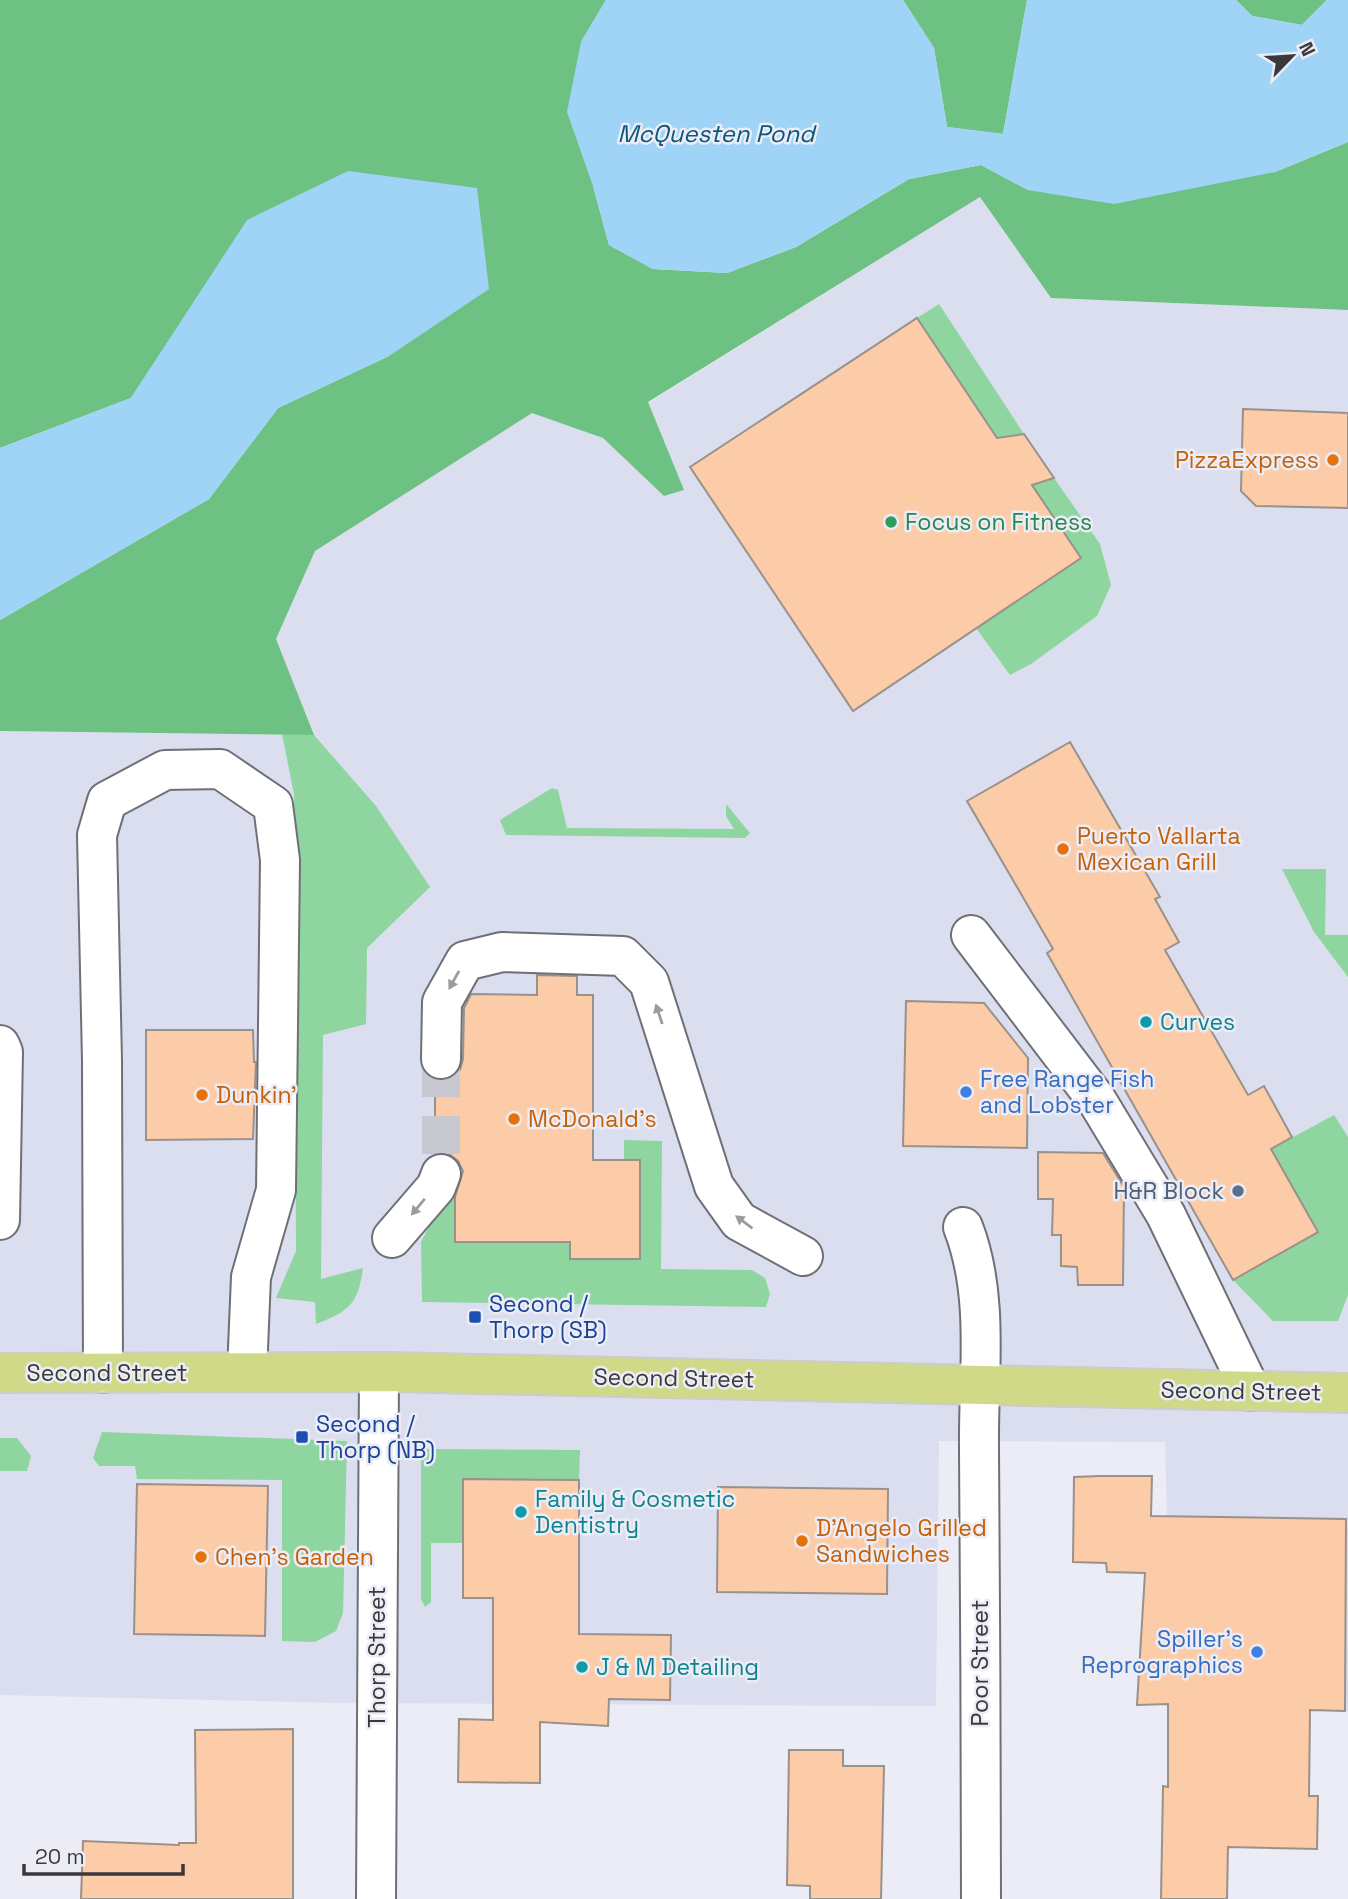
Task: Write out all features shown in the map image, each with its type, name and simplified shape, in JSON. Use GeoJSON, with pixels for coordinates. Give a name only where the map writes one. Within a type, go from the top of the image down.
{"type":"FeatureCollection","features":[{"type":"Feature","properties":{"kind":"main road","name":"Second Street"},"geometry":{"type":"LineString","coordinates":[[0,1373],[379,1372],[1348,1393]]}},
{"type":"Feature","properties":{"kind":"street"},"geometry":{"type":"LineString","coordinates":[[103,1373],[102,1074],[97,835],[107,801],[166,771],[220,769],[273,805],[280,860],[275,1190],[251,1277],[247,1372]]}},
{"type":"Feature","properties":{"kind":"street"},"geometry":{"type":"LineString","coordinates":[[971,935],[1096,1099],[1166,1215],[1251,1391]]}},
{"type":"Feature","properties":{"kind":"street"},"geometry":{"type":"LineString","coordinates":[[441,1059],[442,1002],[465,961],[502,952],[623,956],[649,982],[714,1186],[738,1221],[803,1256]]}},
{"type":"Feature","properties":{"kind":"street"},"geometry":{"type":"LineString","coordinates":[[0,1045],[3,1052],[0,1220]]}},
{"type":"Feature","properties":{"kind":"street"},"geometry":{"type":"LineString","coordinates":[[392,1238],[436,1187],[441,1174]]}},
{"type":"Feature","properties":{"kind":"street","name":"Poor Street"},"geometry":{"type":"LineString","coordinates":[[963,1227],[973,1253],[980,1305],[978,1385],[981,1899]]}},
{"type":"Feature","properties":{"kind":"street","name":"Thorp Street"},"geometry":{"type":"LineString","coordinates":[[376,1899],[379,1372]]}},
{"type":"Feature","properties":{"kind":"shaded area"},"geometry":{"type":"Polygon","coordinates":[[[980,197],[1051,298],[1348,310],[1348,1711],[1168,1709],[1169,1595],[1165,1442],[939,1441],[936,1706],[335,1703],[0,1695],[0,731],[314,735],[276,639],[315,551],[532,412],[603,438],[664,496],[684,490],[648,403],[980,197]]]}},
{"type":"Feature","properties":{"kind":"green space"},"geometry":{"type":"Polygon","coordinates":[[[0,0],[606,0],[581,42],[593,186],[609,245],[653,269],[727,273],[796,247],[909,179],[981,165],[1028,190],[1275,172],[1348,142],[1348,310],[1051,298],[980,197],[648,402],[684,490],[664,496],[603,438],[532,413],[315,551],[276,639],[314,735],[0,731],[0,620],[209,499],[278,408],[389,356],[248,220],[131,398],[0,448],[0,0]]]}},
{"type":"Feature","properties":{"kind":"green space"},"geometry":{"type":"Polygon","coordinates":[[[903,0],[1027,0],[1003,134],[947,127],[934,48],[903,0]]]}},
{"type":"Feature","properties":{"kind":"green space"},"geometry":{"type":"Polygon","coordinates":[[[1236,0],[1327,0],[1302,25],[1252,16],[1236,0]]]}},
{"type":"Feature","properties":{"kind":"green space"},"geometry":{"type":"Polygon","coordinates":[[[939,304],[1024,434],[997,438],[917,318],[939,304]]]}},
{"type":"Feature","properties":{"kind":"green space"},"geometry":{"type":"Polygon","coordinates":[[[1054,478],[1100,544],[1111,585],[1097,616],[1031,664],[1010,675],[976,628],[1032,485],[1054,478]]]}},
{"type":"Feature","properties":{"kind":"green space"},"geometry":{"type":"Polygon","coordinates":[[[282,734],[314,735],[376,806],[430,887],[367,948],[366,1024],[323,1035],[321,1279],[363,1268],[358,1291],[350,1305],[337,1315],[316,1324],[315,1302],[276,1298],[296,1251],[294,794],[282,734]]]}},
{"type":"Feature","properties":{"kind":"green space"},"geometry":{"type":"Polygon","coordinates":[[[552,788],[558,790],[567,828],[734,829],[726,816],[726,804],[750,833],[745,838],[506,835],[500,820],[552,788]]]}},
{"type":"Feature","properties":{"kind":"green space"},"geometry":{"type":"Polygon","coordinates":[[[1282,869],[1326,869],[1325,935],[1348,935],[1348,977],[1314,932],[1282,869]]]}},
{"type":"Feature","properties":{"kind":"green space"},"geometry":{"type":"Polygon","coordinates":[[[1334,1115],[1348,1137],[1348,1295],[1338,1321],[1273,1321],[1233,1280],[1318,1232],[1271,1149],[1334,1115]]]}},
{"type":"Feature","properties":{"kind":"green space"},"geometry":{"type":"Polygon","coordinates":[[[624,1140],[662,1141],[661,1269],[752,1270],[765,1278],[770,1294],[766,1307],[422,1302],[421,1242],[435,1215],[455,1192],[456,1242],[570,1242],[571,1259],[640,1259],[640,1161],[624,1160],[624,1140]]]}},
{"type":"Feature","properties":{"kind":"green space"},"geometry":{"type":"Polygon","coordinates":[[[102,1432],[347,1441],[343,1613],[336,1631],[315,1642],[282,1641],[282,1480],[137,1479],[135,1466],[99,1466],[93,1458],[102,1432]]]}},
{"type":"Feature","properties":{"kind":"green space"},"geometry":{"type":"Polygon","coordinates":[[[0,1438],[17,1438],[31,1456],[27,1471],[0,1471],[0,1438]]]}},
{"type":"Feature","properties":{"kind":"green space"},"geometry":{"type":"Polygon","coordinates":[[[421,1449],[580,1450],[579,1480],[463,1480],[463,1543],[431,1543],[431,1602],[425,1607],[421,1599],[421,1449]]]}},
{"type":"Feature","properties":{"kind":"water","name":"McQuesten Pond"},"geometry":{"type":"Polygon","coordinates":[[[606,0],[903,0],[934,48],[947,127],[1003,134],[1027,0],[1236,0],[1252,16],[1302,25],[1327,0],[1348,0],[1348,142],[1275,172],[1114,204],[1028,190],[981,165],[909,179],[796,247],[727,273],[653,269],[609,245],[593,186],[567,112],[581,42],[606,0]]]}},
{"type":"Feature","properties":{"kind":"water"},"geometry":{"type":"Polygon","coordinates":[[[348,171],[477,188],[489,289],[389,356],[278,408],[209,499],[0,620],[0,448],[131,398],[247,220],[348,171]]]}},
{"type":"Feature","properties":{"kind":"building","name":"Focus on Fitness"},"geometry":{"type":"Polygon","coordinates":[[[917,318],[997,438],[1024,434],[1054,478],[1032,485],[1081,558],[853,711],[690,467],[917,318]]]}},
{"type":"Feature","properties":{"kind":"building"},"geometry":{"type":"Polygon","coordinates":[[[1243,409],[1348,413],[1348,508],[1256,506],[1241,491],[1243,409]]]}},
{"type":"Feature","properties":{"kind":"building"},"geometry":{"type":"Polygon","coordinates":[[[1070,742],[1160,897],[1155,899],[1179,942],[1165,950],[1248,1095],[1264,1086],[1292,1137],[1271,1149],[1318,1232],[1233,1280],[1047,953],[1053,949],[967,801],[1070,742]]]}},
{"type":"Feature","properties":{"kind":"building","name":"McDonald's"},"geometry":{"type":"Polygon","coordinates":[[[537,975],[577,976],[577,995],[593,995],[593,1160],[640,1160],[640,1259],[570,1259],[570,1242],[455,1242],[455,1197],[463,1171],[458,1161],[449,1154],[435,1153],[435,1079],[451,1078],[460,1070],[463,1059],[464,1008],[471,994],[537,995],[537,975]]]}},
{"type":"Feature","properties":{"kind":"building","name":"Free Range Fish and Lobster"},"geometry":{"type":"Polygon","coordinates":[[[906,1001],[984,1003],[1028,1058],[1027,1148],[903,1146],[906,1001]]]}},
{"type":"Feature","properties":{"kind":"building","name":"Dunkin'"},"geometry":{"type":"Polygon","coordinates":[[[146,1030],[253,1030],[256,1062],[253,1139],[146,1140],[146,1030]]]}},
{"type":"Feature","properties":{"kind":"building"},"geometry":{"type":"Polygon","coordinates":[[[1038,1152],[1103,1153],[1124,1187],[1123,1285],[1078,1285],[1077,1267],[1061,1266],[1061,1235],[1052,1235],[1053,1199],[1038,1199],[1038,1152]]]}},
{"type":"Feature","properties":{"kind":"building"},"geometry":{"type":"Polygon","coordinates":[[[1152,1476],[1151,1516],[1346,1519],[1345,1711],[1310,1710],[1309,1796],[1318,1796],[1317,1849],[1228,1847],[1227,1899],[1161,1899],[1163,1786],[1168,1787],[1168,1704],[1137,1705],[1145,1573],[1107,1572],[1106,1563],[1073,1562],[1074,1477],[1152,1476]]]}},
{"type":"Feature","properties":{"kind":"building"},"geometry":{"type":"Polygon","coordinates":[[[463,1479],[579,1480],[579,1634],[671,1635],[670,1700],[609,1699],[608,1726],[540,1722],[540,1783],[458,1782],[459,1719],[493,1720],[493,1598],[463,1598],[463,1479]]]}},
{"type":"Feature","properties":{"kind":"building","name":"Chen's Garden"},"geometry":{"type":"Polygon","coordinates":[[[137,1484],[268,1486],[265,1636],[134,1634],[137,1484]]]}},
{"type":"Feature","properties":{"kind":"building","name":"D'Angelo Grilled Sandwiches"},"geometry":{"type":"Polygon","coordinates":[[[718,1487],[888,1489],[887,1594],[717,1592],[718,1487]]]}},
{"type":"Feature","properties":{"kind":"building"},"geometry":{"type":"Polygon","coordinates":[[[293,1729],[293,1899],[81,1899],[83,1841],[179,1845],[196,1843],[195,1730],[293,1729]]]}},
{"type":"Feature","properties":{"kind":"building"},"geometry":{"type":"Polygon","coordinates":[[[789,1750],[843,1750],[843,1766],[884,1766],[881,1899],[810,1899],[810,1886],[787,1885],[789,1750]]]}},
{"type":"Feature","properties":{"kind":"tunnel"},"geometry":{"type":"LineString","coordinates":[[441,1059],[441,1174]]}},
{"type":"Feature","properties":{"kind":"place","name":"PizzaExpress"},"geometry":{"type":"Point","coordinates":[1333,460]}},
{"type":"Feature","properties":{"kind":"place","name":"Focus on Fitness"},"geometry":{"type":"Point","coordinates":[891,522]}},
{"type":"Feature","properties":{"kind":"place","name":"Puerto Vallarta Mexican Grill"},"geometry":{"type":"Point","coordinates":[1063,849]}},
{"type":"Feature","properties":{"kind":"place","name":"Curves"},"geometry":{"type":"Point","coordinates":[1146,1022]}},
{"type":"Feature","properties":{"kind":"place","name":"Free Range Fish and Lobster"},"geometry":{"type":"Point","coordinates":[966,1092]}},
{"type":"Feature","properties":{"kind":"place","name":"Dunkin'"},"geometry":{"type":"Point","coordinates":[202,1095]}},
{"type":"Feature","properties":{"kind":"place","name":"McDonald's"},"geometry":{"type":"Point","coordinates":[514,1119]}},
{"type":"Feature","properties":{"kind":"place","name":"H&R Block"},"geometry":{"type":"Point","coordinates":[1238,1191]}},
{"type":"Feature","properties":{"kind":"place","name":"Second / Thorp (SB)"},"geometry":{"type":"Point","coordinates":[475,1317]}},
{"type":"Feature","properties":{"kind":"place","name":"Second / Thorp (NB)"},"geometry":{"type":"Point","coordinates":[302,1437]}},
{"type":"Feature","properties":{"kind":"place","name":"Family & Cosmetic Dentistry"},"geometry":{"type":"Point","coordinates":[521,1512]}},
{"type":"Feature","properties":{"kind":"place","name":"D'Angelo Grilled Sandwiches"},"geometry":{"type":"Point","coordinates":[802,1541]}},
{"type":"Feature","properties":{"kind":"place","name":"Chen's Garden"},"geometry":{"type":"Point","coordinates":[201,1557]}},
{"type":"Feature","properties":{"kind":"place","name":"Spiller's Reprographics"},"geometry":{"type":"Point","coordinates":[1257,1652]}},
{"type":"Feature","properties":{"kind":"place","name":"J & M Detailing"},"geometry":{"type":"Point","coordinates":[582,1667]}}]}
